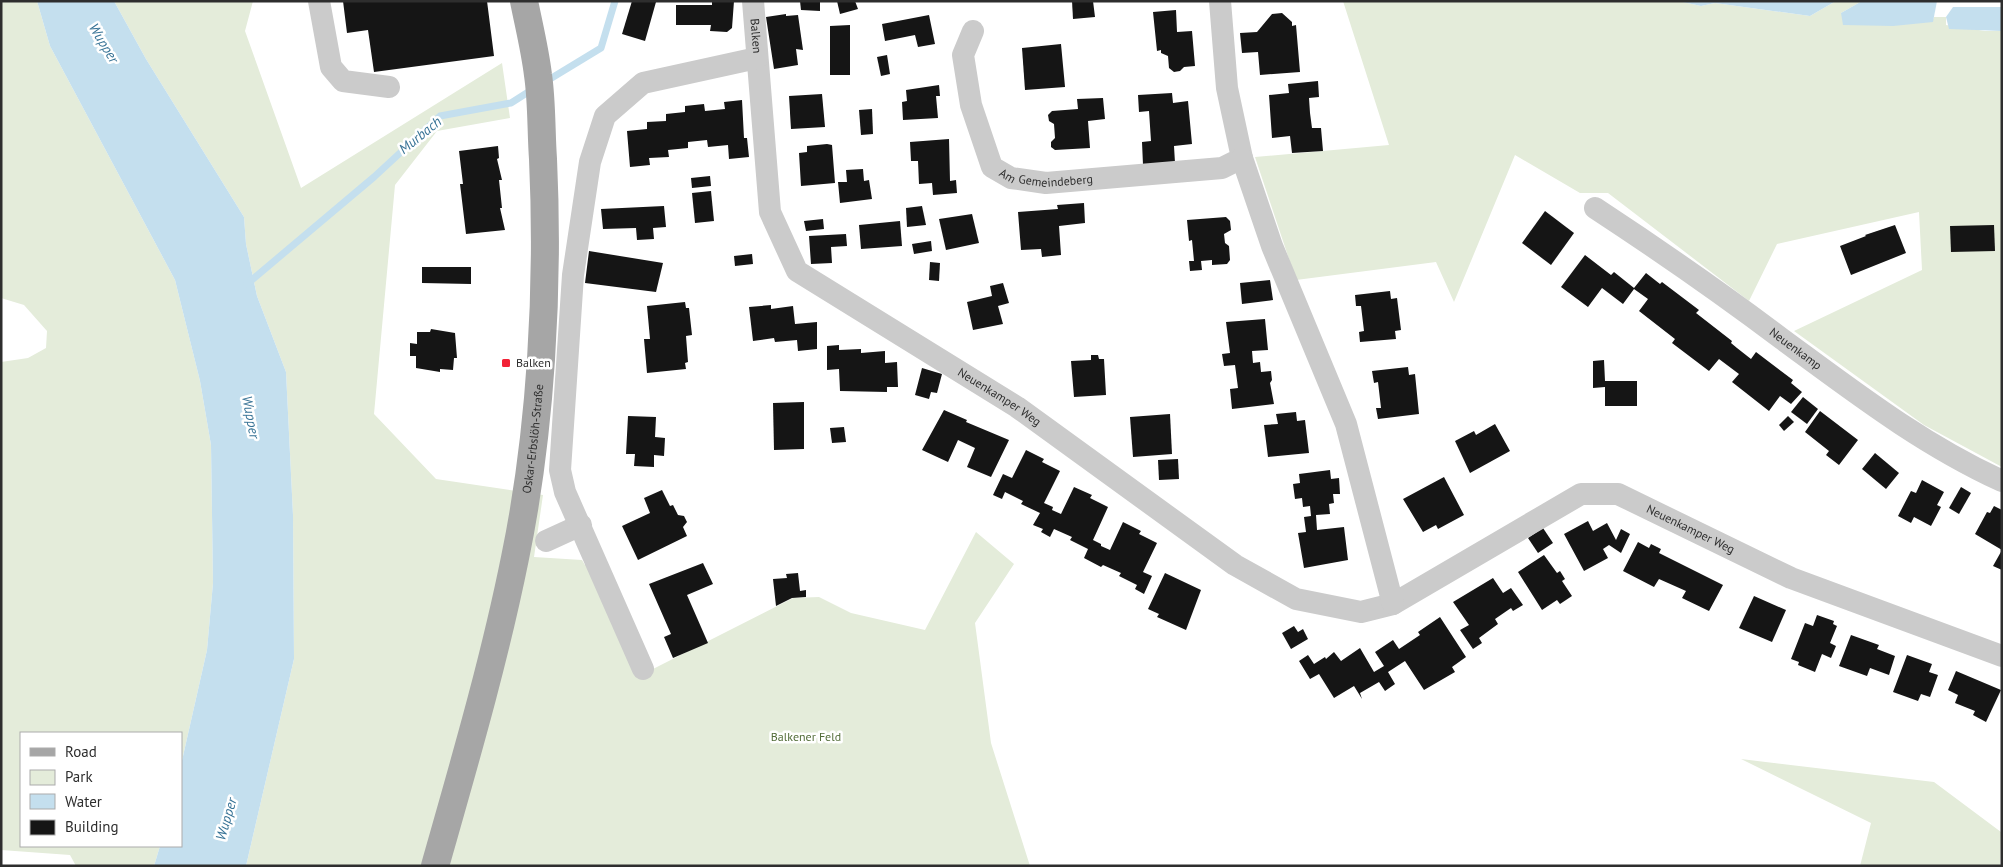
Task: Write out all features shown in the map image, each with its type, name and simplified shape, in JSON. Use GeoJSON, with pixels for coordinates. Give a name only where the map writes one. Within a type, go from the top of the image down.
{"type":"FeatureCollection","features":[{"type":"Feature","properties":{"kind":"main road","name":"Oskar-Erbslöh-Straße"},"geometry":{"type":"LineString","coordinates":[[435,866],[501,625],[516,556],[530,464],[539,368],[545,259],[541,109],[538,76],[524,1]]}},
{"type":"Feature","properties":{"kind":"street"},"geometry":{"type":"LineString","coordinates":[[319,1],[331,67],[343,81],[390,86]]}},
{"type":"Feature","properties":{"kind":"street","name":"Balken"},"geometry":{"type":"LineString","coordinates":[[643,669],[565,492],[560,470],[573,275],[590,162],[605,116],[643,83],[757,58],[752,1]]}},
{"type":"Feature","properties":{"kind":"street"},"geometry":{"type":"LineString","coordinates":[[1220,1],[1226,88],[1242,158],[1272,246],[1346,424],[1393,604]]}},
{"type":"Feature","properties":{"kind":"street","name":"Am Gemeindeberg"},"geometry":{"type":"LineString","coordinates":[[973,31],[963,55],[971,104],[992,167],[1010,178],[1046,183],[1222,168],[1242,158]]}},
{"type":"Feature","properties":{"kind":"street","name":"Neuenkamper Weg"},"geometry":{"type":"LineString","coordinates":[[757,58],[770,212],[797,271],[1017,407],[1235,564],[1296,599],[1361,612],[1393,604],[1581,494],[1618,494],[1791,578],[2002,656]]}},
{"type":"Feature","properties":{"kind":"street","name":"Neuenkamp"},"geometry":{"type":"LineString","coordinates":[[1595,208],[1701,280],[1891,419],[1959,461],[2002,481]]}},
{"type":"Feature","properties":{"kind":"street"},"geometry":{"type":"LineString","coordinates":[[546,541],[581,525]]}},
{"type":"Feature","properties":{"kind":"green space"},"geometry":{"type":"Polygon","coordinates":[[[1,1],[37,1],[50,46],[175,280],[200,381],[211,445],[213,583],[207,650],[182,761],[182,732],[20,732],[20,847],[160,847],[154,866],[76,866],[70,855],[1,850],[1,362],[28,358],[46,348],[47,331],[24,305],[1,298],[1,1]]]}},
{"type":"Feature","properties":{"kind":"green space","name":"Balkener Feld"},"geometry":{"type":"Polygon","coordinates":[[[114,1],[253,1],[245,31],[301,188],[502,63],[510,118],[437,131],[395,185],[374,414],[436,479],[543,495],[534,557],[582,560],[585,565],[588,564],[653,669],[793,598],[819,597],[851,613],[925,630],[976,532],[1014,564],[975,623],[991,743],[1030,866],[246,866],[294,659],[293,515],[286,372],[257,296],[246,244],[244,217],[146,59],[114,1]]]}},
{"type":"Feature","properties":{"kind":"green space"},"geometry":{"type":"Polygon","coordinates":[[[1343,1],[1678,1],[1701,6],[1715,3],[1810,16],[1836,1],[1862,1],[1841,13],[1932,22],[1934,17],[1946,17],[1946,25],[1985,31],[2002,31],[2002,467],[1924,425],[1794,331],[1922,270],[1919,212],[1777,244],[1749,301],[1608,193],[1580,193],[1515,155],[1454,302],[1436,262],[1296,280],[1255,157],[1389,145],[1343,1]]]}},
{"type":"Feature","properties":{"kind":"green space"},"geometry":{"type":"Polygon","coordinates":[[[1741,759],[1934,782],[2001,832],[2000,866],[1860,866],[1871,823],[1741,759]]]}},
{"type":"Feature","properties":{"kind":"water","name":"Wupper"},"geometry":{"type":"Polygon","coordinates":[[[37,1],[114,1],[146,59],[244,217],[246,244],[257,296],[286,372],[293,515],[294,659],[246,866],[154,866],[160,847],[182,847],[182,761],[207,650],[213,583],[211,445],[200,381],[175,280],[50,46],[37,1]]]}},
{"type":"Feature","properties":{"kind":"water"},"geometry":{"type":"Polygon","coordinates":[[[1678,1],[1836,1],[1810,16],[1715,3],[1701,6],[1678,1]]]}},
{"type":"Feature","properties":{"kind":"water"},"geometry":{"type":"Polygon","coordinates":[[[1862,1],[1937,1],[1933,22],[1893,26],[1843,25],[1841,13],[1862,1]]]}},
{"type":"Feature","properties":{"kind":"water"},"geometry":{"type":"Polygon","coordinates":[[[1953,7],[2002,7],[2002,31],[1949,29],[1946,17],[1953,7]]]}},
{"type":"Feature","properties":{"kind":"building"},"geometry":{"type":"Polygon","coordinates":[[[343,1],[487,1],[494,56],[374,72],[368,30],[347,33],[343,1]]]}},
{"type":"Feature","properties":{"kind":"building"},"geometry":{"type":"Polygon","coordinates":[[[632,1],[656,2],[645,41],[622,34],[632,1]]]}},
{"type":"Feature","properties":{"kind":"building"},"geometry":{"type":"Polygon","coordinates":[[[712,1],[734,1],[732,28],[727,32],[710,31],[711,25],[676,25],[676,5],[712,5],[712,1]]]}},
{"type":"Feature","properties":{"kind":"building"},"geometry":{"type":"Polygon","coordinates":[[[800,1],[820,1],[820,11],[801,10],[800,1]]]}},
{"type":"Feature","properties":{"kind":"building"},"geometry":{"type":"Polygon","coordinates":[[[837,1],[855,1],[858,9],[840,14],[837,1]]]}},
{"type":"Feature","properties":{"kind":"building"},"geometry":{"type":"Polygon","coordinates":[[[1072,1],[1093,1],[1095,17],[1073,19],[1072,1]]]}},
{"type":"Feature","properties":{"kind":"building"},"geometry":{"type":"Polygon","coordinates":[[[1176,10],[1177,32],[1192,31],[1195,66],[1184,67],[1180,71],[1174,72],[1169,68],[1168,56],[1161,53],[1161,50],[1157,51],[1153,12],[1176,10]]]}},
{"type":"Feature","properties":{"kind":"building"},"geometry":{"type":"Polygon","coordinates":[[[1282,13],[1292,22],[1292,26],[1296,25],[1300,72],[1260,75],[1258,52],[1242,53],[1240,33],[1257,32],[1272,14],[1282,13]]]}},
{"type":"Feature","properties":{"kind":"building"},"geometry":{"type":"Polygon","coordinates":[[[786,14],[786,16],[798,15],[803,50],[796,49],[798,65],[774,69],[766,17],[786,14]]]}},
{"type":"Feature","properties":{"kind":"building"},"geometry":{"type":"Polygon","coordinates":[[[929,15],[935,44],[918,47],[915,35],[885,41],[882,24],[929,15]]]}},
{"type":"Feature","properties":{"kind":"building"},"geometry":{"type":"Polygon","coordinates":[[[850,25],[850,75],[830,75],[830,26],[850,25]]]}},
{"type":"Feature","properties":{"kind":"building"},"geometry":{"type":"Polygon","coordinates":[[[1061,44],[1065,87],[1025,90],[1022,48],[1061,44]]]}},
{"type":"Feature","properties":{"kind":"building"},"geometry":{"type":"Polygon","coordinates":[[[887,55],[890,74],[881,76],[877,57],[887,55]]]}},
{"type":"Feature","properties":{"kind":"building"},"geometry":{"type":"Polygon","coordinates":[[[1318,81],[1319,97],[1309,98],[1310,113],[1312,128],[1321,128],[1323,151],[1292,153],[1290,136],[1272,138],[1269,95],[1289,93],[1288,84],[1318,81]]]}},
{"type":"Feature","properties":{"kind":"building"},"geometry":{"type":"Polygon","coordinates":[[[939,85],[940,96],[936,96],[938,118],[903,120],[902,102],[907,101],[906,90],[939,85]]]}},
{"type":"Feature","properties":{"kind":"building"},"geometry":{"type":"Polygon","coordinates":[[[1172,93],[1173,103],[1188,101],[1192,144],[1174,146],[1175,163],[1143,165],[1142,142],[1151,141],[1149,111],[1139,112],[1138,95],[1172,93]]]}},
{"type":"Feature","properties":{"kind":"building"},"geometry":{"type":"Polygon","coordinates":[[[822,94],[825,127],[791,129],[789,96],[822,94]]]}},
{"type":"Feature","properties":{"kind":"building"},"geometry":{"type":"Polygon","coordinates":[[[1103,98],[1105,119],[1088,121],[1090,148],[1055,150],[1051,147],[1051,142],[1055,138],[1054,124],[1049,121],[1048,115],[1052,111],[1078,109],[1077,99],[1103,98]]]}},
{"type":"Feature","properties":{"kind":"building"},"geometry":{"type":"Polygon","coordinates":[[[742,100],[744,138],[747,138],[749,157],[729,159],[728,145],[708,147],[707,140],[688,142],[688,148],[668,150],[669,157],[649,158],[650,165],[630,167],[627,131],[647,129],[647,122],[666,121],[666,114],[685,112],[685,106],[704,104],[705,111],[725,109],[724,102],[742,100]]]}},
{"type":"Feature","properties":{"kind":"building"},"geometry":{"type":"Polygon","coordinates":[[[872,109],[873,134],[861,135],[859,110],[872,109]]]}},
{"type":"Feature","properties":{"kind":"building"},"geometry":{"type":"Polygon","coordinates":[[[949,139],[950,181],[956,180],[957,193],[933,195],[932,183],[919,184],[918,161],[911,161],[910,142],[949,139]]]}},
{"type":"Feature","properties":{"kind":"building"},"geometry":{"type":"Polygon","coordinates":[[[832,145],[835,183],[801,186],[799,153],[807,152],[807,146],[832,145]]]}},
{"type":"Feature","properties":{"kind":"building"},"geometry":{"type":"Polygon","coordinates":[[[498,146],[499,158],[497,159],[502,180],[499,180],[502,208],[500,208],[505,230],[466,234],[460,184],[463,184],[459,151],[498,146]]]}},
{"type":"Feature","properties":{"kind":"building"},"geometry":{"type":"Polygon","coordinates":[[[863,169],[864,181],[869,180],[872,199],[840,203],[838,182],[847,182],[846,170],[863,169]]]}},
{"type":"Feature","properties":{"kind":"building"},"geometry":{"type":"Polygon","coordinates":[[[710,176],[711,186],[692,188],[691,178],[710,176]]]}},
{"type":"Feature","properties":{"kind":"building"},"geometry":{"type":"Polygon","coordinates":[[[711,191],[714,221],[695,223],[692,193],[711,191]]]}},
{"type":"Feature","properties":{"kind":"building"},"geometry":{"type":"Polygon","coordinates":[[[1084,203],[1085,223],[1059,226],[1061,255],[1042,257],[1041,249],[1021,250],[1018,212],[1058,209],[1057,205],[1084,203]]]}},
{"type":"Feature","properties":{"kind":"building"},"geometry":{"type":"Polygon","coordinates":[[[664,206],[666,227],[653,228],[654,239],[637,240],[636,228],[603,229],[601,209],[664,206]]]}},
{"type":"Feature","properties":{"kind":"building"},"geometry":{"type":"Polygon","coordinates":[[[922,206],[926,225],[907,227],[906,208],[922,206]]]}},
{"type":"Feature","properties":{"kind":"building"},"geometry":{"type":"Polygon","coordinates":[[[1545,211],[1574,233],[1551,265],[1522,243],[1545,211]]]}},
{"type":"Feature","properties":{"kind":"building"},"geometry":{"type":"Polygon","coordinates":[[[972,214],[979,243],[946,250],[939,219],[972,214]]]}},
{"type":"Feature","properties":{"kind":"building"},"geometry":{"type":"Polygon","coordinates":[[[1226,217],[1230,221],[1231,230],[1224,234],[1225,243],[1229,246],[1230,260],[1227,264],[1212,265],[1212,260],[1201,261],[1202,270],[1190,271],[1189,261],[1194,261],[1192,240],[1189,241],[1187,220],[1226,217]]]}},
{"type":"Feature","properties":{"kind":"building"},"geometry":{"type":"Polygon","coordinates":[[[823,219],[824,229],[806,231],[804,221],[823,219]]]}},
{"type":"Feature","properties":{"kind":"building"},"geometry":{"type":"Polygon","coordinates":[[[900,221],[902,246],[861,249],[859,225],[900,221]]]}},
{"type":"Feature","properties":{"kind":"building"},"geometry":{"type":"Polygon","coordinates":[[[1895,225],[1906,253],[1851,275],[1840,246],[1895,225]]]}},
{"type":"Feature","properties":{"kind":"building"},"geometry":{"type":"Polygon","coordinates":[[[1994,225],[1995,251],[1951,252],[1950,226],[1994,225]]]}},
{"type":"Feature","properties":{"kind":"building"},"geometry":{"type":"Polygon","coordinates":[[[846,234],[847,246],[831,247],[832,263],[811,264],[809,236],[846,234]]]}},
{"type":"Feature","properties":{"kind":"building"},"geometry":{"type":"Polygon","coordinates":[[[931,241],[932,251],[914,254],[912,244],[931,241]]]}},
{"type":"Feature","properties":{"kind":"building"},"geometry":{"type":"Polygon","coordinates":[[[589,251],[663,263],[656,292],[585,283],[589,251]]]}},
{"type":"Feature","properties":{"kind":"building"},"geometry":{"type":"Polygon","coordinates":[[[752,254],[753,264],[735,266],[734,256],[752,254]]]}},
{"type":"Feature","properties":{"kind":"building"},"geometry":{"type":"Polygon","coordinates":[[[1585,255],[1611,275],[1614,272],[1634,288],[1646,273],[1660,284],[1662,282],[1699,310],[1696,313],[1732,341],[1731,343],[1751,359],[1756,352],[1793,380],[1791,383],[1802,392],[1791,404],[1780,396],[1769,411],[1732,382],[1739,374],[1719,359],[1709,371],[1672,343],[1675,339],[1639,311],[1648,299],[1634,289],[1623,304],[1602,288],[1588,307],[1561,287],[1585,255]]]}},
{"type":"Feature","properties":{"kind":"building"},"geometry":{"type":"Polygon","coordinates":[[[930,262],[940,263],[939,281],[929,280],[930,262]]]}},
{"type":"Feature","properties":{"kind":"building"},"geometry":{"type":"Polygon","coordinates":[[[422,267],[471,267],[471,284],[422,283],[422,267]]]}},
{"type":"Feature","properties":{"kind":"building"},"geometry":{"type":"Polygon","coordinates":[[[1270,280],[1273,300],[1242,304],[1240,283],[1270,280]]]}},
{"type":"Feature","properties":{"kind":"building"},"geometry":{"type":"Polygon","coordinates":[[[1003,283],[1009,303],[998,306],[1003,324],[973,330],[967,302],[992,296],[990,286],[1003,283]]]}},
{"type":"Feature","properties":{"kind":"building"},"geometry":{"type":"Polygon","coordinates":[[[1390,291],[1391,299],[1397,298],[1401,330],[1395,331],[1396,339],[1360,342],[1359,332],[1364,331],[1361,306],[1356,306],[1355,295],[1390,291]]]}},
{"type":"Feature","properties":{"kind":"building"},"geometry":{"type":"Polygon","coordinates":[[[685,302],[686,308],[689,308],[692,335],[686,336],[688,362],[685,363],[686,369],[647,373],[644,339],[650,339],[647,306],[685,302]]]}},
{"type":"Feature","properties":{"kind":"building"},"geometry":{"type":"Polygon","coordinates":[[[771,305],[771,309],[793,306],[795,324],[817,322],[817,349],[798,351],[797,340],[775,342],[774,338],[753,341],[749,307],[771,305]]]}},
{"type":"Feature","properties":{"kind":"building"},"geometry":{"type":"Polygon","coordinates":[[[1265,319],[1268,350],[1252,351],[1253,363],[1260,362],[1261,372],[1271,371],[1272,380],[1270,383],[1274,404],[1232,409],[1230,389],[1238,388],[1235,365],[1224,366],[1222,354],[1230,353],[1226,322],[1265,319]]]}},
{"type":"Feature","properties":{"kind":"building"},"geometry":{"type":"Polygon","coordinates":[[[431,329],[455,333],[457,358],[454,358],[453,370],[440,369],[440,372],[416,368],[416,356],[410,356],[410,343],[417,344],[417,332],[430,332],[431,329]]]}},
{"type":"Feature","properties":{"kind":"building"},"geometry":{"type":"Polygon","coordinates":[[[839,345],[839,350],[861,349],[861,353],[885,351],[885,363],[897,362],[898,387],[887,387],[887,392],[840,391],[839,369],[827,370],[827,346],[839,345]]]}},
{"type":"Feature","properties":{"kind":"building"},"geometry":{"type":"Polygon","coordinates":[[[1091,355],[1098,355],[1099,359],[1104,359],[1106,395],[1074,397],[1071,361],[1091,360],[1091,355]]]}},
{"type":"Feature","properties":{"kind":"building"},"geometry":{"type":"Polygon","coordinates":[[[1604,360],[1605,381],[1637,381],[1637,406],[1605,406],[1605,387],[1593,388],[1593,361],[1604,360]]]}},
{"type":"Feature","properties":{"kind":"building"},"geometry":{"type":"Polygon","coordinates":[[[1408,367],[1409,375],[1415,374],[1419,414],[1378,419],[1376,408],[1381,408],[1378,382],[1374,383],[1372,371],[1408,367]]]}},
{"type":"Feature","properties":{"kind":"building"},"geometry":{"type":"Polygon","coordinates":[[[922,368],[942,374],[937,393],[931,392],[929,399],[915,395],[922,368]]]}},
{"type":"Feature","properties":{"kind":"building"},"geometry":{"type":"Polygon","coordinates":[[[1803,397],[1818,409],[1807,424],[1791,412],[1803,397]]]}},
{"type":"Feature","properties":{"kind":"building"},"geometry":{"type":"Polygon","coordinates":[[[804,402],[804,449],[774,450],[773,403],[804,402]]]}},
{"type":"Feature","properties":{"kind":"building"},"geometry":{"type":"Polygon","coordinates":[[[944,410],[967,420],[966,422],[1009,440],[991,477],[967,467],[975,448],[958,440],[948,462],[922,450],[944,410]]]}},
{"type":"Feature","properties":{"kind":"building"},"geometry":{"type":"Polygon","coordinates":[[[1820,411],[1858,440],[1839,465],[1826,455],[1829,451],[1805,432],[1820,411]]]}},
{"type":"Feature","properties":{"kind":"building"},"geometry":{"type":"Polygon","coordinates":[[[1296,412],[1297,421],[1305,420],[1309,453],[1268,457],[1264,425],[1278,424],[1276,414],[1296,412]]]}},
{"type":"Feature","properties":{"kind":"building"},"geometry":{"type":"Polygon","coordinates":[[[1170,414],[1172,454],[1133,457],[1130,417],[1170,414]]]}},
{"type":"Feature","properties":{"kind":"building"},"geometry":{"type":"Polygon","coordinates":[[[628,416],[656,417],[655,437],[665,438],[664,456],[654,455],[654,467],[634,466],[635,454],[626,454],[628,416]]]}},
{"type":"Feature","properties":{"kind":"building"},"geometry":{"type":"Polygon","coordinates":[[[1788,416],[1794,422],[1784,431],[1779,425],[1788,416]]]}},
{"type":"Feature","properties":{"kind":"building"},"geometry":{"type":"Polygon","coordinates":[[[1495,424],[1510,451],[1470,473],[1455,441],[1474,431],[1476,435],[1495,424]]]}},
{"type":"Feature","properties":{"kind":"building"},"geometry":{"type":"Polygon","coordinates":[[[844,427],[846,442],[832,443],[830,428],[844,427]]]}},
{"type":"Feature","properties":{"kind":"building"},"geometry":{"type":"Polygon","coordinates":[[[1026,450],[1044,459],[1042,462],[1060,471],[1044,503],[1053,507],[1052,510],[1061,514],[1074,487],[1092,495],[1090,498],[1108,507],[1093,540],[1101,544],[1101,546],[1110,550],[1123,522],[1141,531],[1139,534],[1157,543],[1143,572],[1152,576],[1144,594],[1135,589],[1137,585],[1119,576],[1121,573],[1103,565],[1101,567],[1084,558],[1088,549],[1070,540],[1072,537],[1054,529],[1050,537],[1041,532],[1043,529],[1033,525],[1040,513],[1021,504],[1023,501],[1005,492],[1002,499],[993,495],[1003,474],[1012,478],[1026,450]]]}},
{"type":"Feature","properties":{"kind":"building"},"geometry":{"type":"Polygon","coordinates":[[[1875,453],[1899,473],[1886,489],[1862,469],[1875,453]]]}},
{"type":"Feature","properties":{"kind":"building"},"geometry":{"type":"Polygon","coordinates":[[[1178,459],[1179,479],[1159,480],[1158,460],[1178,459]]]}},
{"type":"Feature","properties":{"kind":"building"},"geometry":{"type":"Polygon","coordinates":[[[1330,470],[1331,479],[1339,478],[1340,494],[1333,494],[1334,503],[1329,504],[1330,514],[1316,515],[1317,530],[1344,527],[1348,560],[1304,568],[1298,533],[1306,532],[1304,517],[1311,516],[1310,506],[1303,507],[1302,498],[1295,499],[1293,484],[1300,483],[1299,474],[1330,470]]]}},
{"type":"Feature","properties":{"kind":"building"},"geometry":{"type":"Polygon","coordinates":[[[1444,477],[1464,515],[1438,529],[1436,525],[1423,532],[1403,499],[1444,477]]]}},
{"type":"Feature","properties":{"kind":"building"},"geometry":{"type":"Polygon","coordinates":[[[1922,480],[1944,492],[1937,505],[1941,507],[1931,526],[1914,517],[1911,523],[1898,516],[1911,491],[1916,493],[1922,480]]]}},
{"type":"Feature","properties":{"kind":"building"},"geometry":{"type":"Polygon","coordinates":[[[1961,487],[1971,493],[1959,514],[1949,508],[1961,487]]]}},
{"type":"Feature","properties":{"kind":"building"},"geometry":{"type":"Polygon","coordinates":[[[662,490],[670,506],[673,505],[678,515],[684,516],[687,522],[683,527],[687,536],[638,560],[622,526],[650,513],[644,498],[662,490]]]}},
{"type":"Feature","properties":{"kind":"building"},"geometry":{"type":"Polygon","coordinates":[[[1994,506],[2002,510],[2002,550],[1975,534],[1987,512],[1990,513],[1994,506]]]}},
{"type":"Feature","properties":{"kind":"building"},"geometry":{"type":"Polygon","coordinates":[[[1588,521],[1593,531],[1607,523],[1616,540],[1621,529],[1630,534],[1621,553],[1609,545],[1603,549],[1608,558],[1584,571],[1564,534],[1588,521]]]}},
{"type":"Feature","properties":{"kind":"building"},"geometry":{"type":"Polygon","coordinates":[[[1543,528],[1553,543],[1538,553],[1528,538],[1543,528]]]}},
{"type":"Feature","properties":{"kind":"building"},"geometry":{"type":"Polygon","coordinates":[[[1638,542],[1649,548],[1651,544],[1661,549],[1659,553],[1723,585],[1709,611],[1682,598],[1686,591],[1659,579],[1654,587],[1623,571],[1638,542]]]}},
{"type":"Feature","properties":{"kind":"building"},"geometry":{"type":"Polygon","coordinates":[[[2002,550],[2002,570],[1993,566],[2002,550]]]}},
{"type":"Feature","properties":{"kind":"building"},"geometry":{"type":"Polygon","coordinates":[[[1544,555],[1557,573],[1560,571],[1565,579],[1562,581],[1572,596],[1560,604],[1557,600],[1542,610],[1518,572],[1544,555]]]}},
{"type":"Feature","properties":{"kind":"building"},"geometry":{"type":"Polygon","coordinates":[[[703,563],[713,584],[687,595],[708,643],[673,658],[664,637],[671,634],[649,584],[703,563]]]}},
{"type":"Feature","properties":{"kind":"building"},"geometry":{"type":"Polygon","coordinates":[[[798,573],[800,591],[806,590],[806,597],[792,598],[776,606],[773,579],[787,578],[786,574],[798,573]]]}},
{"type":"Feature","properties":{"kind":"building"},"geometry":{"type":"Polygon","coordinates":[[[1165,573],[1201,590],[1186,630],[1157,617],[1159,614],[1148,609],[1165,573]]]}},
{"type":"Feature","properties":{"kind":"building"},"geometry":{"type":"Polygon","coordinates":[[[1493,578],[1503,593],[1511,588],[1523,605],[1513,611],[1511,608],[1495,619],[1498,624],[1479,638],[1482,643],[1473,649],[1460,630],[1469,625],[1453,602],[1493,578]]]}},
{"type":"Feature","properties":{"kind":"building"},"geometry":{"type":"Polygon","coordinates":[[[1754,596],[1786,610],[1772,642],[1739,628],[1754,596]]]}},
{"type":"Feature","properties":{"kind":"building"},"geometry":{"type":"Polygon","coordinates":[[[1817,615],[1834,621],[1833,624],[1837,626],[1830,643],[1836,646],[1831,658],[1822,654],[1815,672],[1798,665],[1799,662],[1791,659],[1805,623],[1813,626],[1817,615]]]}},
{"type":"Feature","properties":{"kind":"building"},"geometry":{"type":"Polygon","coordinates":[[[1440,617],[1466,657],[1452,667],[1455,672],[1424,690],[1405,661],[1388,672],[1395,684],[1385,691],[1379,682],[1360,693],[1362,699],[1354,686],[1334,698],[1319,674],[1310,679],[1299,661],[1308,655],[1314,664],[1325,657],[1326,659],[1334,652],[1341,661],[1360,648],[1374,672],[1384,666],[1375,652],[1393,640],[1399,649],[1420,635],[1418,632],[1440,617]]]}},
{"type":"Feature","properties":{"kind":"building"},"geometry":{"type":"Polygon","coordinates":[[[1294,626],[1298,632],[1303,629],[1308,639],[1291,649],[1282,633],[1294,626]]]}},
{"type":"Feature","properties":{"kind":"building"},"geometry":{"type":"Polygon","coordinates":[[[1851,635],[1879,645],[1877,649],[1895,656],[1889,675],[1870,668],[1867,676],[1839,666],[1851,635]]]}},
{"type":"Feature","properties":{"kind":"building"},"geometry":{"type":"Polygon","coordinates":[[[1907,655],[1932,664],[1929,672],[1938,675],[1930,697],[1921,694],[1918,701],[1893,692],[1907,655]]]}},
{"type":"Feature","properties":{"kind":"building"},"geometry":{"type":"Polygon","coordinates":[[[1956,671],[2001,690],[1986,722],[1973,715],[1975,711],[1955,703],[1958,695],[1948,690],[1956,671]]]}},
{"type":"Feature","properties":{"kind":"waterway","name":"Murbach"},"geometry":{"type":"LineString","coordinates":[[545,82],[601,48],[615,1]]}},
{"type":"Feature","properties":{"kind":"waterway","name":"Murbach"},"geometry":{"type":"LineString","coordinates":[[247,284],[374,177],[440,116],[511,103],[533,89]]}},
{"type":"Feature","properties":{"kind":"place","name":"Balken"},"geometry":{"type":"Point","coordinates":[506,363]}}]}
